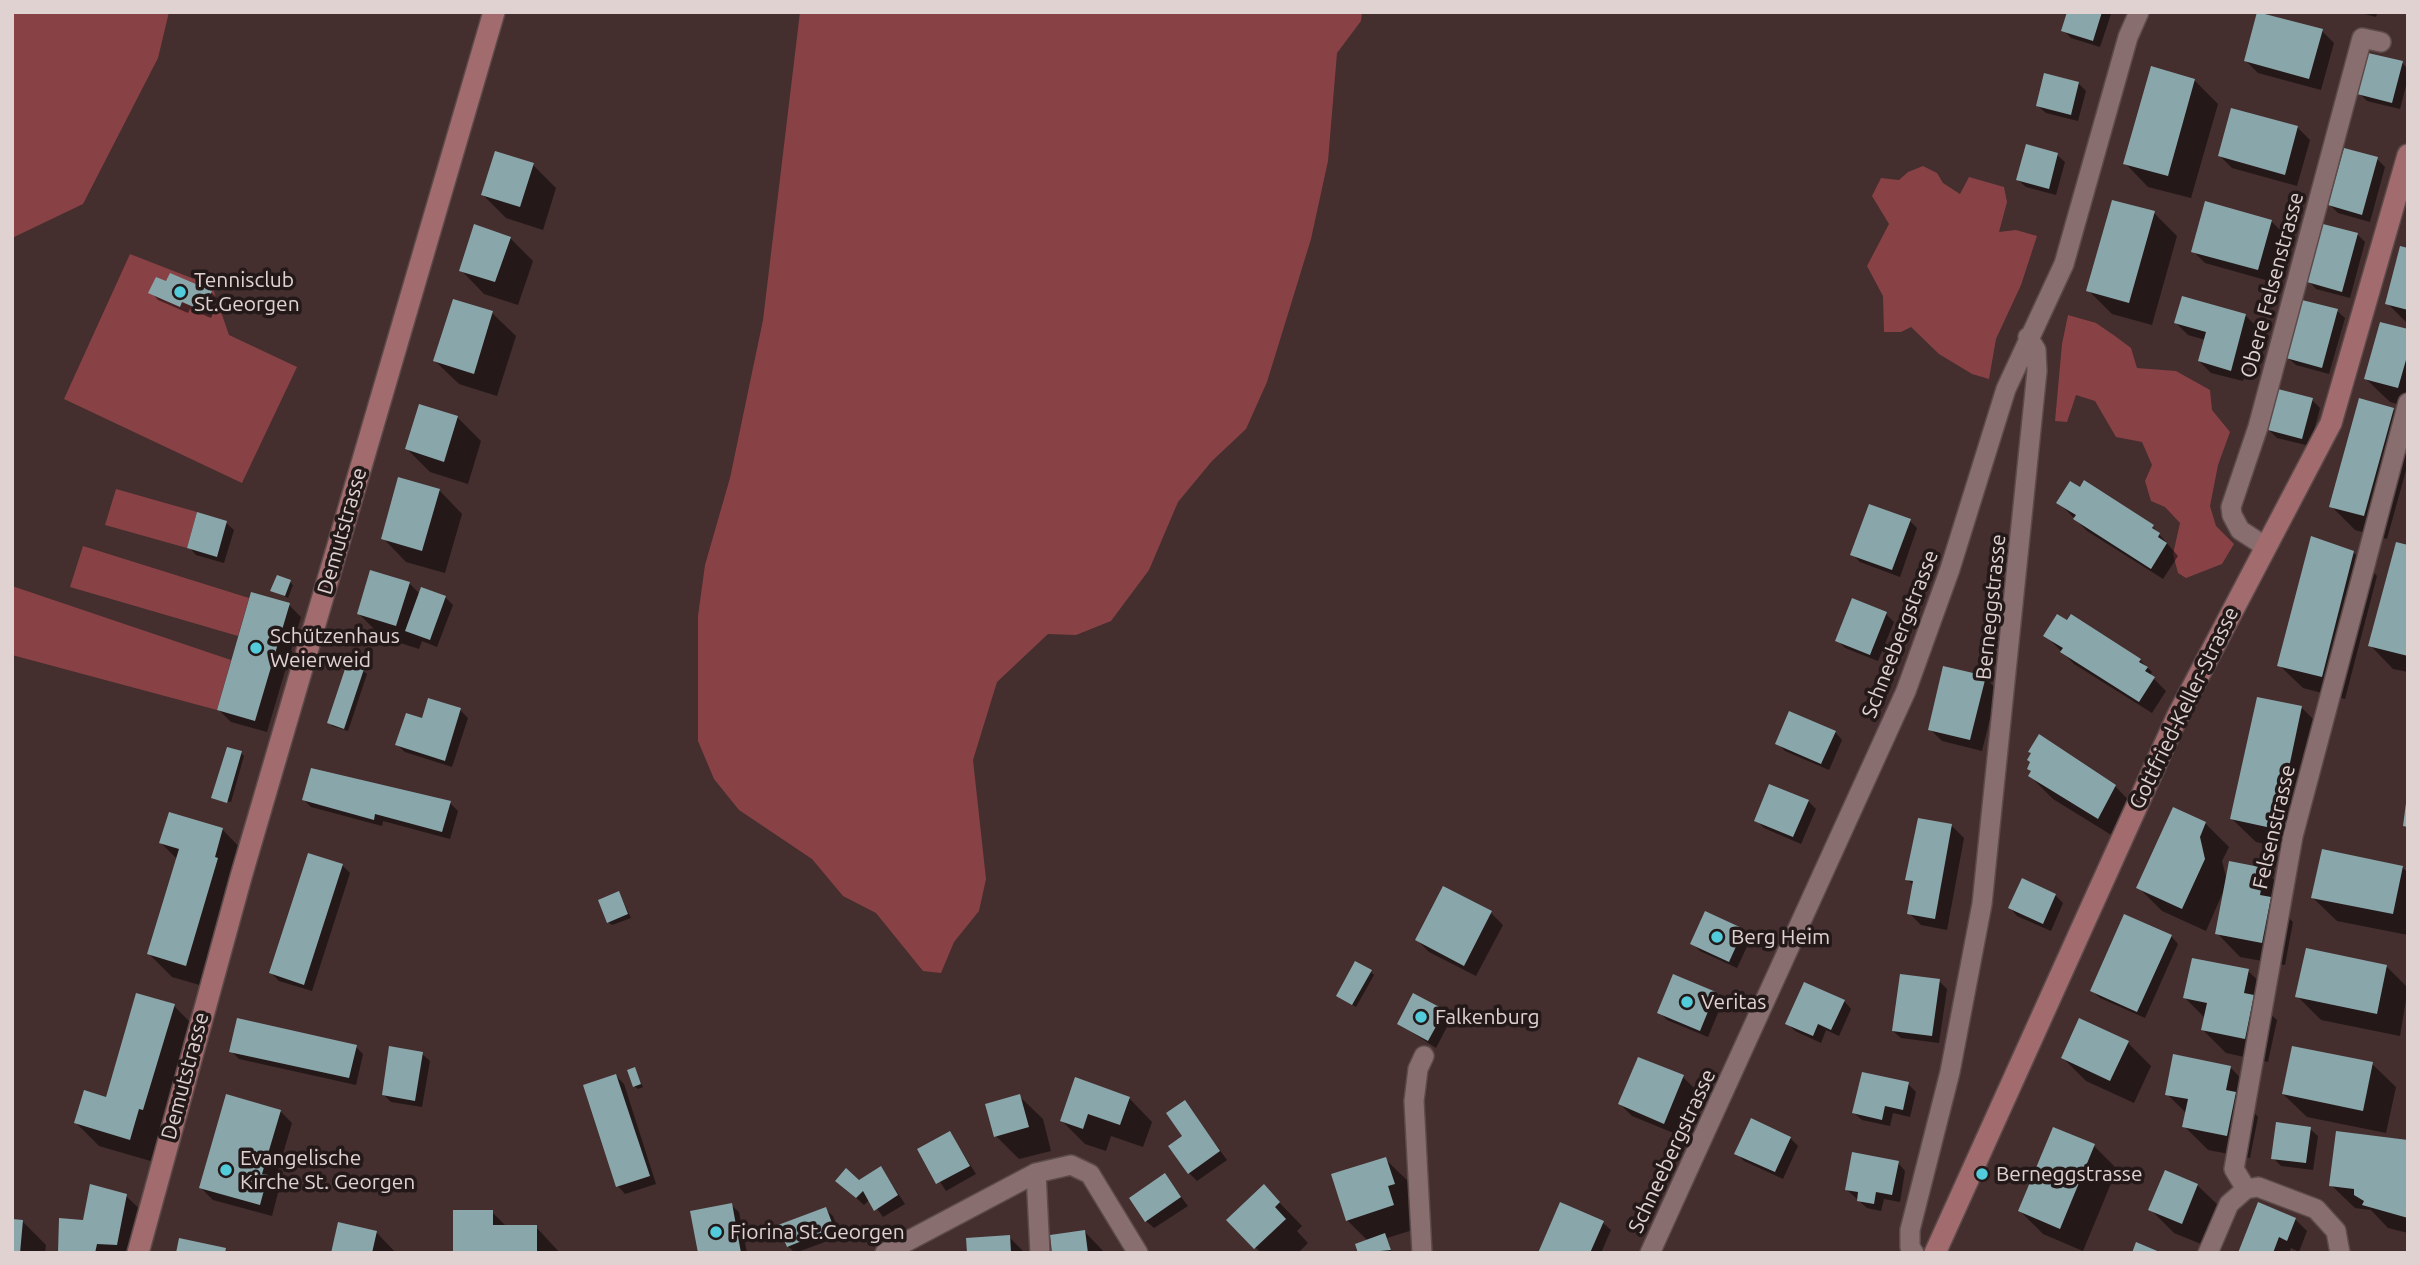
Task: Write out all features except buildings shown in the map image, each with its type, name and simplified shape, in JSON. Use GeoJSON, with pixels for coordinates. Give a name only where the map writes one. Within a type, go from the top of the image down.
{"type":"FeatureCollection","features":[{"type":"Feature","properties":{"kind":"street","name":"Demutstrasse"},"geometry":{"type":"LineString","coordinates":[[138,1253],[241,877],[494,12]]}},
{"type":"Feature","properties":{"kind":"street","name":"Schneebergstrasse"},"geometry":{"type":"LineString","coordinates":[[1650,1253],[1906,691],[1950,569],[2006,389],[2064,264],[2128,37],[2139,12]]}},
{"type":"Feature","properties":{"kind":"street","name":"Obere Felsenstrasse"},"geometry":{"type":"LineString","coordinates":[[2266,547],[2241,530],[2232,515],[2231,507],[2258,427],[2362,38],[2381,42]]}},
{"type":"Feature","properties":{"kind":"street","name":"Gottfried-Keller-Strasse"},"geometry":{"type":"LineString","coordinates":[[1935,1253],[2178,715],[2313,462],[2331,423],[2408,155]]}},
{"type":"Feature","properties":{"kind":"street","name":"Berneggstrasse"},"geometry":{"type":"LineString","coordinates":[[1914,1253],[1910,1247],[1910,1230],[1950,1072],[1982,904],[2037,371],[2036,350],[2028,337]]}},
{"type":"Feature","properties":{"kind":"street","name":"Felsenstrasse"},"geometry":{"type":"LineString","coordinates":[[2246,1189],[2234,1169],[2293,836],[2408,403]]}},
{"type":"Feature","properties":{"kind":"street"},"geometry":{"type":"LineString","coordinates":[[1422,1253],[1414,1101],[1418,1069],[1424,1056]]}},
{"type":"Feature","properties":{"kind":"street"},"geometry":{"type":"LineString","coordinates":[[885,1253],[1037,1173],[1071,1165],[1090,1174],[1138,1253]]}},
{"type":"Feature","properties":{"kind":"street"},"geometry":{"type":"LineString","coordinates":[[1037,1173],[1040,1253]]}},
{"type":"Feature","properties":{"kind":"street"},"geometry":{"type":"LineString","coordinates":[[2208,1253],[2228,1205],[2246,1189],[2258,1186],[2316,1209],[2336,1231],[2340,1253]]}},
{"type":"Feature","properties":{"kind":"shaded area"},"geometry":{"type":"Polygon","coordinates":[[[12,12],[169,12],[158,58],[83,204],[12,238],[12,12]]]}},
{"type":"Feature","properties":{"kind":"shaded area"},"geometry":{"type":"Polygon","coordinates":[[[800,12],[1362,12],[1361,21],[1337,53],[1328,161],[1311,239],[1267,382],[1246,429],[1212,461],[1178,502],[1149,570],[1111,621],[1076,635],[1048,634],[997,682],[973,760],[986,879],[979,911],[954,942],[941,973],[923,971],[876,913],[843,896],[812,859],[739,810],[714,779],[698,741],[698,616],[705,565],[730,478],[763,320],[800,12]]]}},
{"type":"Feature","properties":{"kind":"shaded area"},"geometry":{"type":"Polygon","coordinates":[[[1923,166],[1937,173],[1943,183],[1960,194],[1969,177],[2004,187],[2007,202],[1999,232],[2016,230],[2037,236],[2021,285],[1996,339],[1989,379],[1972,374],[1939,354],[1911,327],[1901,332],[1884,332],[1883,296],[1867,266],[1889,224],[1872,196],[1881,178],[1899,180],[1908,172],[1923,166]]]}},
{"type":"Feature","properties":{"kind":"shaded area"},"geometry":{"type":"Polygon","coordinates":[[[130,254],[212,286],[229,335],[297,367],[242,483],[64,399],[130,254]]]}},
{"type":"Feature","properties":{"kind":"shaded area"},"geometry":{"type":"Polygon","coordinates":[[[2068,315],[2096,323],[2131,348],[2137,368],[2176,371],[2210,390],[2212,410],[2230,432],[2218,465],[2210,506],[2216,526],[2234,544],[2222,564],[2186,578],[2178,573],[2173,554],[2180,523],[2165,507],[2151,501],[2145,481],[2152,465],[2142,442],[2116,437],[2095,401],[2076,395],[2067,422],[2055,421],[2062,344],[2068,315]]]}},
{"type":"Feature","properties":{"kind":"shaded area"},"geometry":{"type":"Polygon","coordinates":[[[116,489],[197,512],[187,548],[105,525],[116,489]]]}},
{"type":"Feature","properties":{"kind":"shaded area"},"geometry":{"type":"Polygon","coordinates":[[[83,546],[249,598],[238,636],[70,587],[83,546]]]}},
{"type":"Feature","properties":{"kind":"shaded area"},"geometry":{"type":"Polygon","coordinates":[[[12,586],[231,660],[217,710],[12,655],[12,586]]]}},
{"type":"Feature","properties":{"kind":"place","name":"Tennisclub St.Georgen"},"geometry":{"type":"Point","coordinates":[180,292]}},
{"type":"Feature","properties":{"kind":"place","name":"Schützenhaus Weierweid"},"geometry":{"type":"Point","coordinates":[256,648]}},
{"type":"Feature","properties":{"kind":"place","name":"Berg Heim"},"geometry":{"type":"Point","coordinates":[1717,937]}},
{"type":"Feature","properties":{"kind":"place","name":"Veritas"},"geometry":{"type":"Point","coordinates":[1687,1002]}},
{"type":"Feature","properties":{"kind":"place","name":"Falkenburg"},"geometry":{"type":"Point","coordinates":[1421,1017]}},
{"type":"Feature","properties":{"kind":"place","name":"Evangelische Kirche St. Georgen"},"geometry":{"type":"Point","coordinates":[226,1170]}},
{"type":"Feature","properties":{"kind":"place","name":"Berneggstrasse"},"geometry":{"type":"Point","coordinates":[1982,1174]}},
{"type":"Feature","properties":{"kind":"place","name":"Fiorina St.Georgen"},"geometry":{"type":"Point","coordinates":[716,1232]}}]}
